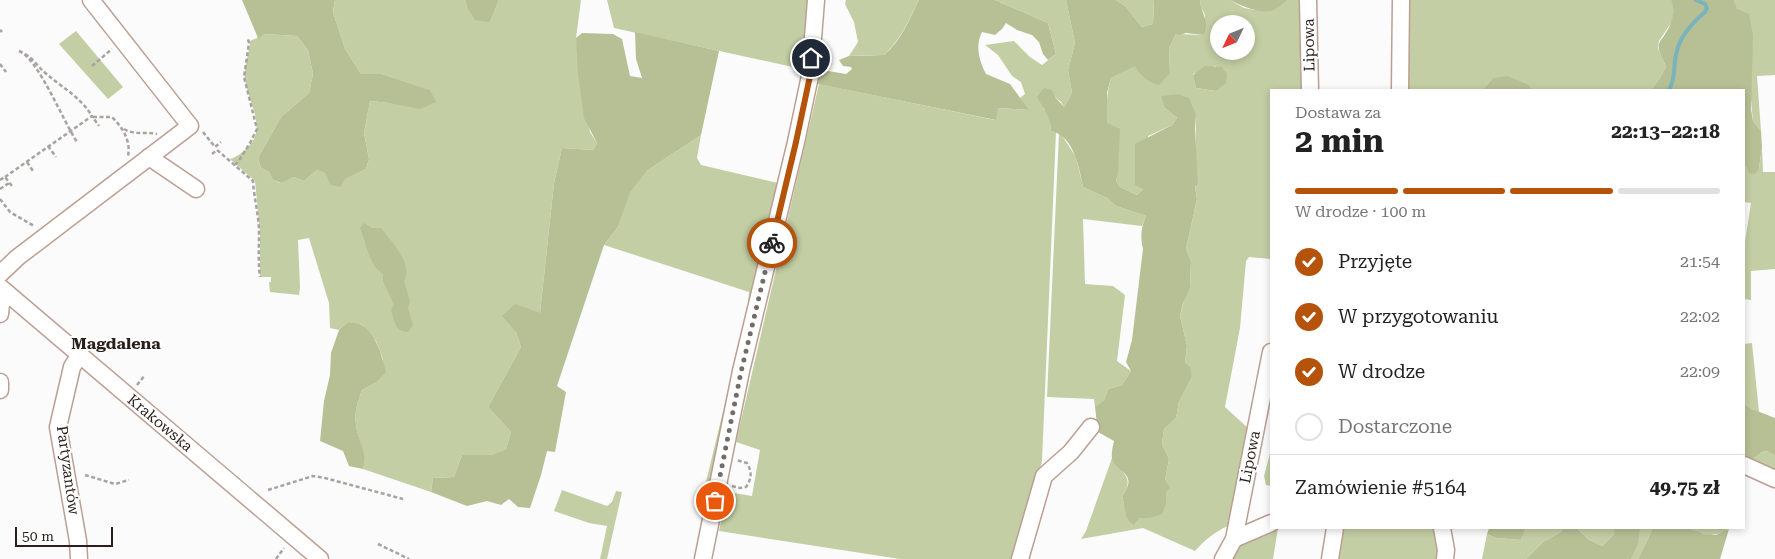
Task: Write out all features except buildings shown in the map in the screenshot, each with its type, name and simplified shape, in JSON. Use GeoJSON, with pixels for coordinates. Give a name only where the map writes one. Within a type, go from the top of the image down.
{"type":"FeatureCollection","features":[{"type":"Feature","properties":{"kind":"street"},"geometry":{"type":"LineString","coordinates":[[0,274],[18,257],[190,126],[91,0]]}},
{"type":"Feature","properties":{"kind":"street"},"geometry":{"type":"LineString","coordinates":[[703,559],[741,372],[810,76],[816,0]]}},
{"type":"Feature","properties":{"kind":"street","name":"Lipowa"},"geometry":{"type":"LineString","coordinates":[[1308,0],[1310,89]]}},
{"type":"Feature","properties":{"kind":"street"},"geometry":{"type":"LineString","coordinates":[[1400,89],[1401,0]]}},
{"type":"Feature","properties":{"kind":"street"},"geometry":{"type":"LineString","coordinates":[[149,157],[196,189]]}},
{"type":"Feature","properties":{"kind":"street"},"geometry":{"type":"LineString","coordinates":[[0,314],[4,290]]}},
{"type":"Feature","properties":{"kind":"street","name":"Krakowska"},"geometry":{"type":"LineString","coordinates":[[4,290],[80,354],[290,541],[315,557]]}},
{"type":"Feature","properties":{"kind":"street","name":"Partyzantów"},"geometry":{"type":"LineString","coordinates":[[79,559],[78,541],[58,427],[72,367],[80,354]]}},
{"type":"Feature","properties":{"kind":"street","name":"Lipowa"},"geometry":{"type":"LineString","coordinates":[[1223,559],[1234,539],[1270,357]]}},
{"type":"Feature","properties":{"kind":"street"},"geometry":{"type":"LineString","coordinates":[[0,382],[0,390]]}},
{"type":"Feature","properties":{"kind":"street"},"geometry":{"type":"LineString","coordinates":[[1020,559],[1044,476],[1071,452],[1091,427]]}},
{"type":"Feature","properties":{"kind":"street"},"geometry":{"type":"LineString","coordinates":[[1745,465],[1775,479]]}},
{"type":"Feature","properties":{"kind":"street"},"geometry":{"type":"LineString","coordinates":[[1234,539],[1270,523]]}},
{"type":"Feature","properties":{"kind":"street"},"geometry":{"type":"LineString","coordinates":[[1330,559],[1335,529]]}},
{"type":"Feature","properties":{"kind":"street"},"geometry":{"type":"LineString","coordinates":[[1442,529],[1446,550],[1445,559]]}},
{"type":"Feature","properties":{"kind":"path"},"geometry":{"type":"LineString","coordinates":[[234,165],[250,143],[256,129],[244,78],[248,39]]}},
{"type":"Feature","properties":{"kind":"path"},"geometry":{"type":"LineString","coordinates":[[92,66],[122,40]]}},
{"type":"Feature","properties":{"kind":"path"},"geometry":{"type":"LineString","coordinates":[[19,52],[24,53],[56,82],[72,92],[87,108],[99,126]]}},
{"type":"Feature","properties":{"kind":"path"},"geometry":{"type":"LineString","coordinates":[[24,53],[38,72],[77,142]]}},
{"type":"Feature","properties":{"kind":"path"},"geometry":{"type":"LineString","coordinates":[[0,64],[6,72]]}},
{"type":"Feature","properties":{"kind":"path"},"geometry":{"type":"LineString","coordinates":[[0,180],[92,116],[112,117],[123,129],[130,148],[123,177]]}},
{"type":"Feature","properties":{"kind":"path"},"geometry":{"type":"LineString","coordinates":[[123,129],[136,134],[162,136],[168,142]]}},
{"type":"Feature","properties":{"kind":"path"},"geometry":{"type":"LineString","coordinates":[[48,146],[56,157]]}},
{"type":"Feature","properties":{"kind":"path"},"geometry":{"type":"LineString","coordinates":[[212,154],[216,149],[253,181],[259,232],[257,248],[260,277]]}},
{"type":"Feature","properties":{"kind":"path"},"geometry":{"type":"LineString","coordinates":[[26,162],[33,171]]}},
{"type":"Feature","properties":{"kind":"path"},"geometry":{"type":"LineString","coordinates":[[5,177],[12,186]]}},
{"type":"Feature","properties":{"kind":"path"},"geometry":{"type":"LineString","coordinates":[[0,189],[9,183]]}},
{"type":"Feature","properties":{"kind":"path"},"geometry":{"type":"LineString","coordinates":[[0,199],[10,212],[19,219],[50,233]]}},
{"type":"Feature","properties":{"kind":"path"},"geometry":{"type":"LineString","coordinates":[[135,387],[145,375]]}},
{"type":"Feature","properties":{"kind":"path"},"geometry":{"type":"LineString","coordinates":[[718,487],[728,485],[740,488],[746,487],[750,480],[751,471],[747,463],[724,458]]}},
{"type":"Feature","properties":{"kind":"path"},"geometry":{"type":"LineString","coordinates":[[86,475],[115,484],[129,480]]}},
{"type":"Feature","properties":{"kind":"path"},"geometry":{"type":"LineString","coordinates":[[268,490],[313,476],[403,500]]}},
{"type":"Feature","properties":{"kind":"path"},"geometry":{"type":"LineString","coordinates":[[276,559],[290,541]]}},
{"type":"Feature","properties":{"kind":"path"},"geometry":{"type":"LineString","coordinates":[[378,544],[409,559]]}},
{"type":"Feature","properties":{"kind":"green space"},"geometry":{"type":"Polygon","coordinates":[[[242,0],[335,0],[333,12],[345,49],[361,74],[382,74],[430,90],[436,102],[420,109],[370,101],[364,133],[369,159],[366,169],[345,179],[340,187],[331,185],[325,173],[317,170],[304,181],[294,177],[281,183],[273,180],[269,172],[261,168],[258,158],[281,117],[309,93],[313,74],[308,50],[297,36],[265,34],[258,38],[242,0]]]}},
{"type":"Feature","properties":{"kind":"green space"},"geometry":{"type":"Polygon","coordinates":[[[335,0],[465,0],[467,7],[490,22],[499,0],[581,0],[576,38],[590,132],[597,143],[593,150],[562,148],[554,183],[540,313],[516,332],[521,347],[488,407],[511,432],[506,449],[491,455],[462,455],[454,477],[433,478],[431,492],[363,469],[364,457],[357,430],[356,415],[362,390],[375,383],[383,359],[376,341],[362,325],[348,322],[339,330],[330,328],[329,303],[309,238],[298,240],[299,295],[270,292],[269,282],[271,282],[271,277],[260,277],[260,233],[255,181],[230,159],[246,149],[253,141],[256,133],[257,124],[245,79],[245,70],[250,41],[265,34],[297,36],[308,50],[313,74],[309,93],[281,117],[258,158],[261,168],[269,172],[273,180],[280,183],[294,177],[304,181],[317,170],[344,179],[366,169],[369,159],[364,133],[370,101],[389,103],[429,90],[382,74],[361,74],[345,49],[333,12],[335,0]]]}},
{"type":"Feature","properties":{"kind":"green space"},"geometry":{"type":"Polygon","coordinates":[[[465,0],[499,0],[490,22],[475,20],[465,0]]]}},
{"type":"Feature","properties":{"kind":"green space"},"geometry":{"type":"Polygon","coordinates":[[[607,0],[813,0],[802,69],[614,28],[607,0]]]}},
{"type":"Feature","properties":{"kind":"green space"},"geometry":{"type":"Polygon","coordinates":[[[846,0],[919,0],[899,37],[883,56],[849,56],[858,42],[854,22],[845,4],[846,0]]]}},
{"type":"Feature","properties":{"kind":"green space"},"geometry":{"type":"Polygon","coordinates":[[[919,0],[995,0],[1048,23],[1056,54],[1048,60],[1043,54],[1039,42],[1032,35],[1017,30],[1006,23],[995,35],[982,32],[980,37],[978,48],[981,64],[986,74],[1010,84],[1029,110],[998,108],[996,120],[818,84],[819,76],[828,71],[846,74],[852,69],[851,67],[843,66],[839,60],[849,56],[884,55],[900,37],[919,0]]]}},
{"type":"Feature","properties":{"kind":"green space"},"geometry":{"type":"Polygon","coordinates":[[[995,0],[1066,0],[1075,43],[1068,70],[1072,93],[1064,107],[1055,97],[1043,108],[1049,115],[1051,131],[1056,132],[1042,461],[1017,559],[900,559],[719,531],[727,492],[752,496],[760,450],[736,442],[819,84],[995,120],[997,108],[1028,110],[1020,98],[1025,94],[1021,82],[1012,76],[998,55],[985,45],[1014,41],[1030,57],[1042,65],[1056,54],[1048,23],[995,0]]]}},
{"type":"Feature","properties":{"kind":"green space"},"geometry":{"type":"Polygon","coordinates":[[[1066,0],[1116,0],[1125,6],[1142,27],[1153,24],[1154,0],[1200,0],[1206,21],[1204,35],[1176,34],[1169,48],[1170,73],[1159,85],[1145,78],[1135,66],[1111,78],[1107,93],[1107,123],[1120,129],[1116,181],[1120,187],[1137,195],[1143,189],[1135,185],[1135,144],[1172,125],[1177,118],[1165,108],[1161,96],[1178,94],[1189,98],[1196,115],[1198,184],[1195,186],[1197,199],[1186,249],[1191,261],[1190,288],[1183,303],[1180,316],[1187,346],[1185,363],[1190,367],[1192,377],[1179,402],[1176,418],[1164,429],[1162,444],[1169,459],[1165,480],[1170,488],[1166,492],[1166,504],[1162,514],[1150,518],[1140,518],[1134,525],[1128,520],[1122,496],[1127,488],[1128,477],[1117,467],[1112,458],[1114,441],[1098,432],[1095,407],[1104,400],[1108,389],[1122,385],[1131,371],[1126,362],[1132,340],[1143,249],[1142,232],[1146,216],[1116,206],[1107,198],[1083,187],[1074,153],[1065,139],[1051,131],[1048,117],[1037,97],[1044,88],[1052,90],[1055,97],[1064,107],[1072,93],[1068,70],[1075,43],[1066,0]]]}},
{"type":"Feature","properties":{"kind":"green space"},"geometry":{"type":"Polygon","coordinates":[[[1116,0],[1154,0],[1153,24],[1142,27],[1125,6],[1116,0]]]}},
{"type":"Feature","properties":{"kind":"green space"},"geometry":{"type":"Polygon","coordinates":[[[1200,0],[1230,0],[1244,8],[1273,10],[1288,0],[1301,0],[1302,89],[1270,89],[1270,259],[1249,257],[1246,261],[1240,328],[1225,407],[1250,430],[1252,429],[1228,526],[1202,543],[1195,551],[1143,528],[1081,539],[1086,531],[1112,458],[1126,476],[1128,484],[1122,496],[1126,514],[1135,524],[1140,518],[1150,518],[1166,504],[1165,480],[1169,459],[1162,444],[1164,429],[1176,418],[1179,402],[1192,377],[1185,363],[1187,346],[1180,316],[1185,296],[1190,288],[1191,261],[1186,249],[1197,199],[1195,185],[1196,115],[1165,108],[1177,118],[1172,125],[1148,136],[1143,189],[1137,195],[1120,187],[1116,181],[1117,167],[1108,131],[1106,107],[1111,78],[1135,65],[1170,73],[1169,48],[1176,34],[1204,35],[1205,15],[1200,0]],[[1216,66],[1193,74],[1196,88],[1216,91],[1216,66]]]}},
{"type":"Feature","properties":{"kind":"green space"},"geometry":{"type":"Polygon","coordinates":[[[1230,0],[1288,0],[1274,10],[1258,11],[1230,0]]]}},
{"type":"Feature","properties":{"kind":"green space"},"geometry":{"type":"Polygon","coordinates":[[[1405,0],[1671,0],[1673,3],[1673,20],[1659,41],[1658,48],[1666,67],[1652,89],[1532,89],[1529,85],[1493,78],[1483,89],[1403,89],[1405,0]]]}},
{"type":"Feature","properties":{"kind":"green space"},"geometry":{"type":"Polygon","coordinates":[[[1671,0],[1734,0],[1737,9],[1749,14],[1753,35],[1751,109],[1753,121],[1761,131],[1762,147],[1759,169],[1755,174],[1749,173],[1745,166],[1745,89],[1652,89],[1666,67],[1660,53],[1659,43],[1670,26],[1673,9],[1671,0]]]}},
{"type":"Feature","properties":{"kind":"green space"},"geometry":{"type":"Polygon","coordinates":[[[1734,0],[1775,0],[1775,75],[1757,76],[1761,131],[1753,121],[1750,89],[1752,70],[1734,0]]]}},
{"type":"Feature","properties":{"kind":"green space"},"geometry":{"type":"Polygon","coordinates":[[[76,31],[123,87],[108,99],[59,44],[76,31]]]}},
{"type":"Feature","properties":{"kind":"green space"},"geometry":{"type":"Polygon","coordinates":[[[635,32],[719,51],[701,135],[648,170],[630,192],[618,227],[604,245],[557,386],[566,392],[555,452],[547,451],[530,508],[518,507],[509,499],[501,505],[487,501],[467,506],[431,492],[433,478],[454,477],[462,455],[491,455],[506,449],[511,432],[488,407],[521,347],[516,332],[502,316],[515,304],[540,313],[554,183],[562,148],[593,150],[597,143],[584,118],[578,74],[576,38],[582,33],[613,34],[622,39],[630,76],[642,78],[636,59],[635,32]]]}},
{"type":"Feature","properties":{"kind":"green space"},"geometry":{"type":"Polygon","coordinates":[[[1205,66],[1222,67],[1227,74],[1226,83],[1216,91],[1196,88],[1193,75],[1205,66]]]}},
{"type":"Feature","properties":{"kind":"green space"},"geometry":{"type":"Polygon","coordinates":[[[1507,76],[1529,85],[1532,89],[1483,89],[1493,78],[1507,76]]]}},
{"type":"Feature","properties":{"kind":"green space"},"geometry":{"type":"Polygon","coordinates":[[[1059,133],[1076,157],[1083,187],[1107,198],[1116,206],[1146,216],[1142,226],[1083,219],[1085,284],[1113,286],[1125,295],[1117,361],[1131,371],[1122,385],[1108,389],[1104,400],[1095,407],[1094,399],[1047,397],[1059,133]]]}},
{"type":"Feature","properties":{"kind":"green space"},"geometry":{"type":"Polygon","coordinates":[[[701,135],[697,158],[701,165],[782,184],[710,514],[699,511],[748,308],[749,292],[604,245],[618,227],[629,192],[648,170],[701,135]]]}},
{"type":"Feature","properties":{"kind":"green space"},"geometry":{"type":"Polygon","coordinates":[[[1762,147],[1763,172],[1775,172],[1775,269],[1751,271],[1751,300],[1745,299],[1745,242],[1751,203],[1745,202],[1745,166],[1759,169],[1762,147]]]}},
{"type":"Feature","properties":{"kind":"green space"},"geometry":{"type":"Polygon","coordinates":[[[364,223],[372,228],[381,228],[404,261],[406,275],[404,281],[410,301],[408,308],[413,325],[408,332],[400,330],[396,325],[391,310],[394,305],[383,281],[383,274],[371,260],[360,228],[364,223]]]}},
{"type":"Feature","properties":{"kind":"green space"},"geometry":{"type":"Polygon","coordinates":[[[348,322],[362,325],[372,335],[381,353],[386,372],[375,383],[362,390],[357,407],[357,430],[365,457],[363,469],[349,466],[343,451],[320,441],[324,401],[330,375],[331,353],[339,330],[348,322]]]}},
{"type":"Feature","properties":{"kind":"green space"},"geometry":{"type":"Polygon","coordinates":[[[1752,343],[1759,412],[1745,404],[1745,344],[1752,343]]]}},
{"type":"Feature","properties":{"kind":"green space"},"geometry":{"type":"Polygon","coordinates":[[[1745,404],[1752,409],[1775,418],[1775,456],[1767,451],[1762,452],[1748,463],[1745,462],[1745,404]]]}},
{"type":"Feature","properties":{"kind":"green space"},"geometry":{"type":"Polygon","coordinates":[[[1767,451],[1775,456],[1775,474],[1748,463],[1762,452],[1767,451]]]}},
{"type":"Feature","properties":{"kind":"green space"},"geometry":{"type":"Polygon","coordinates":[[[1270,454],[1270,486],[1266,485],[1264,476],[1270,454]]]}},
{"type":"Feature","properties":{"kind":"green space"},"geometry":{"type":"Polygon","coordinates":[[[562,490],[607,506],[612,502],[616,491],[622,492],[607,559],[600,559],[607,526],[589,523],[554,511],[562,490]]]}},
{"type":"Feature","properties":{"kind":"green space"},"geometry":{"type":"Polygon","coordinates":[[[1271,529],[1278,529],[1273,559],[1228,559],[1236,547],[1271,529]]]}},
{"type":"Feature","properties":{"kind":"green space"},"geometry":{"type":"Polygon","coordinates":[[[1337,529],[1438,529],[1440,559],[1332,559],[1337,529]]]}},
{"type":"Feature","properties":{"kind":"green space"},"geometry":{"type":"Polygon","coordinates":[[[1489,529],[1526,529],[1521,540],[1496,538],[1487,534],[1489,529]]]}},
{"type":"Feature","properties":{"kind":"green space"},"geometry":{"type":"Polygon","coordinates":[[[1526,529],[1562,529],[1561,532],[1543,542],[1526,559],[1482,559],[1487,534],[1496,538],[1521,540],[1526,529]]]}},
{"type":"Feature","properties":{"kind":"green space"},"geometry":{"type":"Polygon","coordinates":[[[1562,529],[1578,529],[1588,539],[1602,546],[1614,534],[1615,529],[1640,529],[1638,543],[1631,559],[1526,559],[1543,542],[1561,532],[1562,529]]]}},
{"type":"Feature","properties":{"kind":"green space"},"geometry":{"type":"Polygon","coordinates":[[[1578,529],[1615,529],[1615,533],[1602,546],[1588,539],[1578,529]]]}},
{"type":"Feature","properties":{"kind":"green space"},"geometry":{"type":"Polygon","coordinates":[[[1640,529],[1653,529],[1638,559],[1631,559],[1640,529]]]}},
{"type":"Feature","properties":{"kind":"green space"},"geometry":{"type":"Polygon","coordinates":[[[1653,529],[1690,529],[1704,535],[1716,535],[1729,529],[1720,559],[1638,559],[1653,529]]]}},
{"type":"Feature","properties":{"kind":"green space"},"geometry":{"type":"Polygon","coordinates":[[[1690,529],[1728,529],[1724,533],[1704,536],[1698,531],[1690,529]]]}},
{"type":"Feature","properties":{"kind":"waterway"},"geometry":{"type":"LineString","coordinates":[[1669,89],[1673,81],[1676,55],[1680,42],[1707,8],[1705,4],[1696,0]]}},
{"type":"Feature","properties":{"kind":"way so far"},"geometry":{"type":"LineString","coordinates":[[715,501],[741,372],[772,243]]}},
{"type":"Feature","properties":{"kind":"district","name":"Magdalena"},"geometry":{"type":"Point","coordinates":[116,343]}},
{"type":"Feature","properties":{"kind":"route"},"geometry":{"type":"LineString","coordinates":[[772,243],[810,76],[811,58]]}}]}
